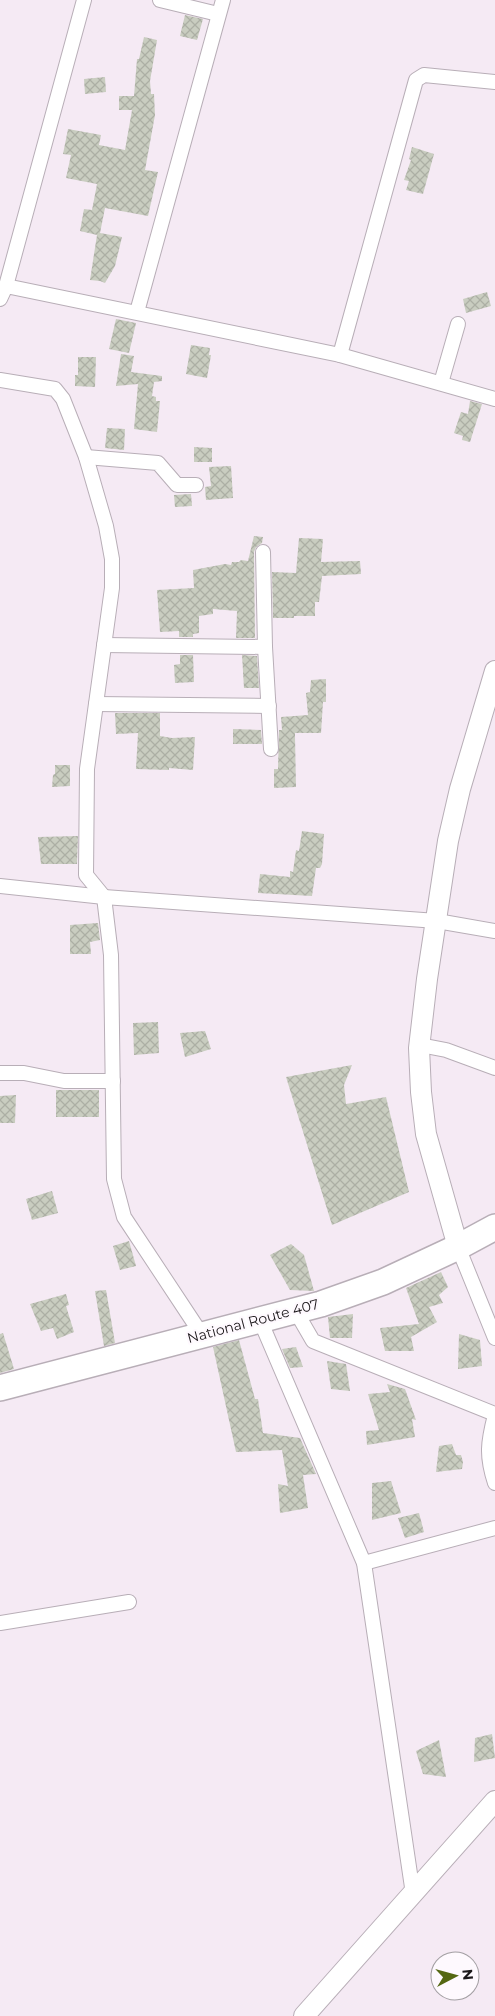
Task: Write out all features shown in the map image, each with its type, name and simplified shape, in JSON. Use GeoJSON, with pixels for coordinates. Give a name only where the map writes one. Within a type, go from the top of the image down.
{"type":"FeatureCollection","features":[{"type":"Feature","properties":{"kind":"highway","name":"National Route 407"},"geometry":{"type":"LineString","coordinates":[[0,1388],[321,1304],[383,1282],[458,1247],[495,1227]]}},
{"type":"Feature","properties":{"kind":"street"},"geometry":{"type":"LineString","coordinates":[[84,0],[3,292],[137,312],[340,355],[495,399]]}},
{"type":"Feature","properties":{"kind":"street"},"geometry":{"type":"LineString","coordinates":[[160,0],[218,14]]}},
{"type":"Feature","properties":{"kind":"street"},"geometry":{"type":"LineString","coordinates":[[137,312],[222,0]]}},
{"type":"Feature","properties":{"kind":"street"},"geometry":{"type":"LineString","coordinates":[[340,355],[416,80],[424,76],[495,82]]}},
{"type":"Feature","properties":{"kind":"street"},"geometry":{"type":"LineString","coordinates":[[441,383],[458,324]]}},
{"type":"Feature","properties":{"kind":"street"},"geometry":{"type":"LineString","coordinates":[[0,380],[55,389],[63,399],[86,457],[106,526],[112,559],[112,588],[87,770],[86,875],[104,897],[111,955],[114,1180],[124,1217],[202,1335]]}},
{"type":"Feature","properties":{"kind":"street"},"geometry":{"type":"LineString","coordinates":[[86,457],[158,462],[177,485],[196,485]]}},
{"type":"Feature","properties":{"kind":"street"},"geometry":{"type":"LineString","coordinates":[[263,552],[265,647],[271,748]]}},
{"type":"Feature","properties":{"kind":"street"},"geometry":{"type":"LineString","coordinates":[[104,645],[265,647]]}},
{"type":"Feature","properties":{"kind":"street"},"geometry":{"type":"LineString","coordinates":[[495,671],[460,789],[448,842],[420,1045],[421,1092],[426,1134],[458,1247],[495,1338]]}},
{"type":"Feature","properties":{"kind":"street"},"geometry":{"type":"LineString","coordinates":[[96,704],[269,706]]}},
{"type":"Feature","properties":{"kind":"street"},"geometry":{"type":"LineString","coordinates":[[0,886],[104,897],[437,921],[495,931]]}},
{"type":"Feature","properties":{"kind":"street"},"geometry":{"type":"LineString","coordinates":[[420,1045],[446,1050],[495,1068]]}},
{"type":"Feature","properties":{"kind":"street"},"geometry":{"type":"LineString","coordinates":[[0,1073],[24,1073],[64,1081],[113,1081]]}},
{"type":"Feature","properties":{"kind":"street"},"geometry":{"type":"LineString","coordinates":[[295,1310],[313,1341],[495,1414],[488,1442],[489,1464],[495,1483]]}},
{"type":"Feature","properties":{"kind":"street"},"geometry":{"type":"LineString","coordinates":[[260,1320],[364,1563],[413,1894]]}},
{"type":"Feature","properties":{"kind":"street"},"geometry":{"type":"LineString","coordinates":[[364,1563],[495,1528]]}},
{"type":"Feature","properties":{"kind":"street"},"geometry":{"type":"LineString","coordinates":[[0,1622],[129,1602]]}},
{"type":"Feature","properties":{"kind":"street"},"geometry":{"type":"LineString","coordinates":[[304,2016],[495,1801]]}},
{"type":"Feature","properties":{"kind":"building"},"geometry":{"type":"Polygon","coordinates":[[[185,15],[203,19],[197,40],[180,36],[185,15]]]}},
{"type":"Feature","properties":{"kind":"building"},"geometry":{"type":"Polygon","coordinates":[[[144,37],[157,40],[150,81],[151,94],[154,94],[155,115],[145,170],[158,172],[148,216],[105,208],[100,233],[122,237],[115,266],[105,283],[90,280],[97,235],[80,231],[84,209],[92,210],[97,184],[66,178],[71,155],[63,154],[68,129],[101,135],[99,145],[125,150],[132,110],[119,110],[119,96],[134,96],[137,59],[139,59],[144,37]]]}},
{"type":"Feature","properties":{"kind":"building"},"geometry":{"type":"Polygon","coordinates":[[[105,77],[106,92],[85,94],[84,79],[105,77]]]}},
{"type":"Feature","properties":{"kind":"building"},"geometry":{"type":"Polygon","coordinates":[[[412,147],[434,154],[423,194],[406,190],[409,181],[404,180],[411,160],[409,159],[412,147]]]}},
{"type":"Feature","properties":{"kind":"building"},"geometry":{"type":"Polygon","coordinates":[[[487,292],[491,306],[466,313],[463,299],[487,292]]]}},
{"type":"Feature","properties":{"kind":"building"},"geometry":{"type":"Polygon","coordinates":[[[116,319],[136,323],[129,353],[109,349],[116,319]]]}},
{"type":"Feature","properties":{"kind":"building"},"geometry":{"type":"Polygon","coordinates":[[[191,345],[210,348],[209,355],[211,355],[207,378],[186,374],[191,345]]]}},
{"type":"Feature","properties":{"kind":"building"},"geometry":{"type":"Polygon","coordinates":[[[121,354],[134,356],[131,372],[162,376],[162,381],[154,382],[152,396],[156,397],[156,401],[160,401],[157,432],[134,429],[138,384],[116,386],[121,354]]]}},
{"type":"Feature","properties":{"kind":"building"},"geometry":{"type":"Polygon","coordinates":[[[78,357],[96,357],[95,387],[75,386],[75,375],[78,375],[78,357]]]}},
{"type":"Feature","properties":{"kind":"building"},"geometry":{"type":"Polygon","coordinates":[[[470,401],[482,404],[470,442],[462,440],[463,436],[454,433],[461,412],[468,414],[470,401]]]}},
{"type":"Feature","properties":{"kind":"building"},"geometry":{"type":"Polygon","coordinates":[[[107,428],[125,429],[124,450],[105,448],[107,428]]]}},
{"type":"Feature","properties":{"kind":"building"},"geometry":{"type":"Polygon","coordinates":[[[194,447],[212,448],[212,462],[194,462],[194,447]]]}},
{"type":"Feature","properties":{"kind":"building"},"geometry":{"type":"Polygon","coordinates":[[[231,466],[233,498],[206,500],[205,487],[211,486],[209,467],[231,466]]]}},
{"type":"Feature","properties":{"kind":"building"},"geometry":{"type":"Polygon","coordinates":[[[191,494],[192,506],[175,507],[174,495],[191,494]]]}},
{"type":"Feature","properties":{"kind":"building"},"geometry":{"type":"Polygon","coordinates":[[[254,536],[263,537],[262,543],[256,547],[254,552],[255,638],[236,638],[237,611],[213,609],[213,614],[199,616],[199,633],[193,634],[193,637],[179,637],[179,631],[160,632],[157,590],[194,588],[193,570],[225,564],[231,565],[232,562],[239,562],[241,560],[248,561],[254,536]]]}},
{"type":"Feature","properties":{"kind":"building"},"geometry":{"type":"Polygon","coordinates":[[[299,538],[323,539],[321,562],[360,561],[361,574],[322,576],[319,602],[315,602],[315,616],[273,618],[272,572],[296,573],[299,538]]]}},
{"type":"Feature","properties":{"kind":"building"},"geometry":{"type":"Polygon","coordinates":[[[180,655],[193,655],[194,682],[175,683],[174,665],[180,664],[180,655]]]}},
{"type":"Feature","properties":{"kind":"building"},"geometry":{"type":"Polygon","coordinates":[[[242,655],[257,656],[259,688],[244,688],[242,655]]]}},
{"type":"Feature","properties":{"kind":"building"},"geometry":{"type":"Polygon","coordinates":[[[326,679],[326,702],[323,702],[321,733],[295,733],[296,787],[274,788],[274,769],[278,769],[279,730],[282,730],[281,717],[308,715],[306,693],[310,692],[311,680],[326,679]]]}},
{"type":"Feature","properties":{"kind":"building"},"geometry":{"type":"Polygon","coordinates":[[[115,713],[160,713],[160,736],[172,738],[195,737],[193,770],[169,768],[169,770],[136,769],[138,733],[116,734],[115,713]]]}},
{"type":"Feature","properties":{"kind":"building"},"geometry":{"type":"Polygon","coordinates":[[[233,729],[261,730],[262,744],[233,744],[233,729]]]}},
{"type":"Feature","properties":{"kind":"building"},"geometry":{"type":"Polygon","coordinates":[[[55,765],[70,765],[70,786],[52,787],[55,765]]]}},
{"type":"Feature","properties":{"kind":"building"},"geometry":{"type":"Polygon","coordinates":[[[302,831],[324,834],[322,864],[320,868],[316,868],[312,896],[258,893],[260,874],[290,877],[290,871],[293,872],[296,850],[299,851],[302,831]]]}},
{"type":"Feature","properties":{"kind":"building"},"geometry":{"type":"Polygon","coordinates":[[[78,836],[77,864],[41,864],[38,837],[78,836]]]}},
{"type":"Feature","properties":{"kind":"building"},"geometry":{"type":"Polygon","coordinates":[[[98,923],[100,940],[90,942],[91,954],[70,954],[70,925],[98,923]]]}},
{"type":"Feature","properties":{"kind":"building"},"geometry":{"type":"Polygon","coordinates":[[[158,1022],[159,1053],[134,1055],[133,1023],[158,1022]]]}},
{"type":"Feature","properties":{"kind":"building"},"geometry":{"type":"Polygon","coordinates":[[[205,1031],[211,1049],[185,1057],[180,1033],[205,1031]]]}},
{"type":"Feature","properties":{"kind":"building"},"geometry":{"type":"Polygon","coordinates":[[[352,1065],[344,1085],[346,1104],[386,1097],[409,1192],[332,1225],[286,1077],[352,1065]]]}},
{"type":"Feature","properties":{"kind":"building"},"geometry":{"type":"Polygon","coordinates":[[[56,1090],[99,1090],[99,1117],[56,1117],[56,1090]]]}},
{"type":"Feature","properties":{"kind":"building"},"geometry":{"type":"Polygon","coordinates":[[[16,1095],[15,1123],[0,1123],[0,1096],[16,1095]]]}},
{"type":"Feature","properties":{"kind":"building"},"geometry":{"type":"Polygon","coordinates":[[[52,1191],[58,1213],[32,1220],[26,1199],[52,1191]]]}},
{"type":"Feature","properties":{"kind":"building"},"geometry":{"type":"Polygon","coordinates":[[[129,1241],[136,1266],[120,1270],[113,1246],[129,1241]]]}},
{"type":"Feature","properties":{"kind":"building"},"geometry":{"type":"Polygon","coordinates":[[[291,1244],[304,1255],[314,1291],[290,1290],[270,1255],[291,1244]]]}},
{"type":"Feature","properties":{"kind":"building"},"geometry":{"type":"Polygon","coordinates":[[[441,1272],[448,1287],[439,1295],[443,1303],[429,1307],[437,1322],[411,1337],[414,1351],[385,1351],[380,1328],[419,1324],[406,1288],[441,1272]]]}},
{"type":"Feature","properties":{"kind":"building"},"geometry":{"type":"Polygon","coordinates":[[[106,1290],[115,1343],[104,1346],[95,1291],[106,1290]]]}},
{"type":"Feature","properties":{"kind":"building"},"geometry":{"type":"Polygon","coordinates":[[[66,1294],[69,1305],[66,1306],[74,1332],[57,1339],[53,1328],[41,1331],[30,1304],[66,1294]]]}},
{"type":"Feature","properties":{"kind":"building"},"geometry":{"type":"Polygon","coordinates":[[[353,1314],[352,1338],[330,1338],[328,1317],[353,1314]]]}},
{"type":"Feature","properties":{"kind":"building"},"geometry":{"type":"Polygon","coordinates":[[[3,1333],[14,1369],[0,1373],[0,1334],[3,1333]]]}},
{"type":"Feature","properties":{"kind":"building"},"geometry":{"type":"Polygon","coordinates":[[[459,1334],[480,1340],[482,1366],[458,1369],[459,1334]]]}},
{"type":"Feature","properties":{"kind":"building"},"geometry":{"type":"Polygon","coordinates":[[[239,1340],[255,1399],[258,1399],[263,1433],[300,1438],[316,1474],[303,1475],[308,1508],[280,1513],[278,1484],[288,1486],[282,1450],[236,1452],[213,1347],[239,1340]]]}},
{"type":"Feature","properties":{"kind":"building"},"geometry":{"type":"Polygon","coordinates":[[[296,1347],[303,1367],[290,1368],[282,1349],[296,1347]]]}},
{"type":"Feature","properties":{"kind":"building"},"geometry":{"type":"Polygon","coordinates":[[[327,1361],[346,1364],[350,1391],[331,1389],[327,1361]]]}},
{"type":"Feature","properties":{"kind":"building"},"geometry":{"type":"Polygon","coordinates":[[[387,1384],[405,1389],[416,1420],[412,1419],[415,1437],[367,1445],[366,1431],[379,1430],[368,1394],[390,1392],[387,1384]]]}},
{"type":"Feature","properties":{"kind":"building"},"geometry":{"type":"Polygon","coordinates":[[[452,1444],[456,1455],[461,1455],[462,1469],[436,1472],[439,1446],[452,1444]]]}},
{"type":"Feature","properties":{"kind":"building"},"geometry":{"type":"Polygon","coordinates":[[[391,1481],[401,1513],[372,1520],[372,1483],[391,1481]]]}},
{"type":"Feature","properties":{"kind":"building"},"geometry":{"type":"Polygon","coordinates":[[[419,1513],[424,1532],[405,1538],[398,1518],[419,1513]]]}},
{"type":"Feature","properties":{"kind":"building"},"geometry":{"type":"Polygon","coordinates":[[[492,1734],[495,1758],[474,1762],[475,1738],[492,1734]]]}},
{"type":"Feature","properties":{"kind":"building"},"geometry":{"type":"Polygon","coordinates":[[[439,1740],[446,1777],[423,1774],[416,1751],[439,1740]]]}}]}
